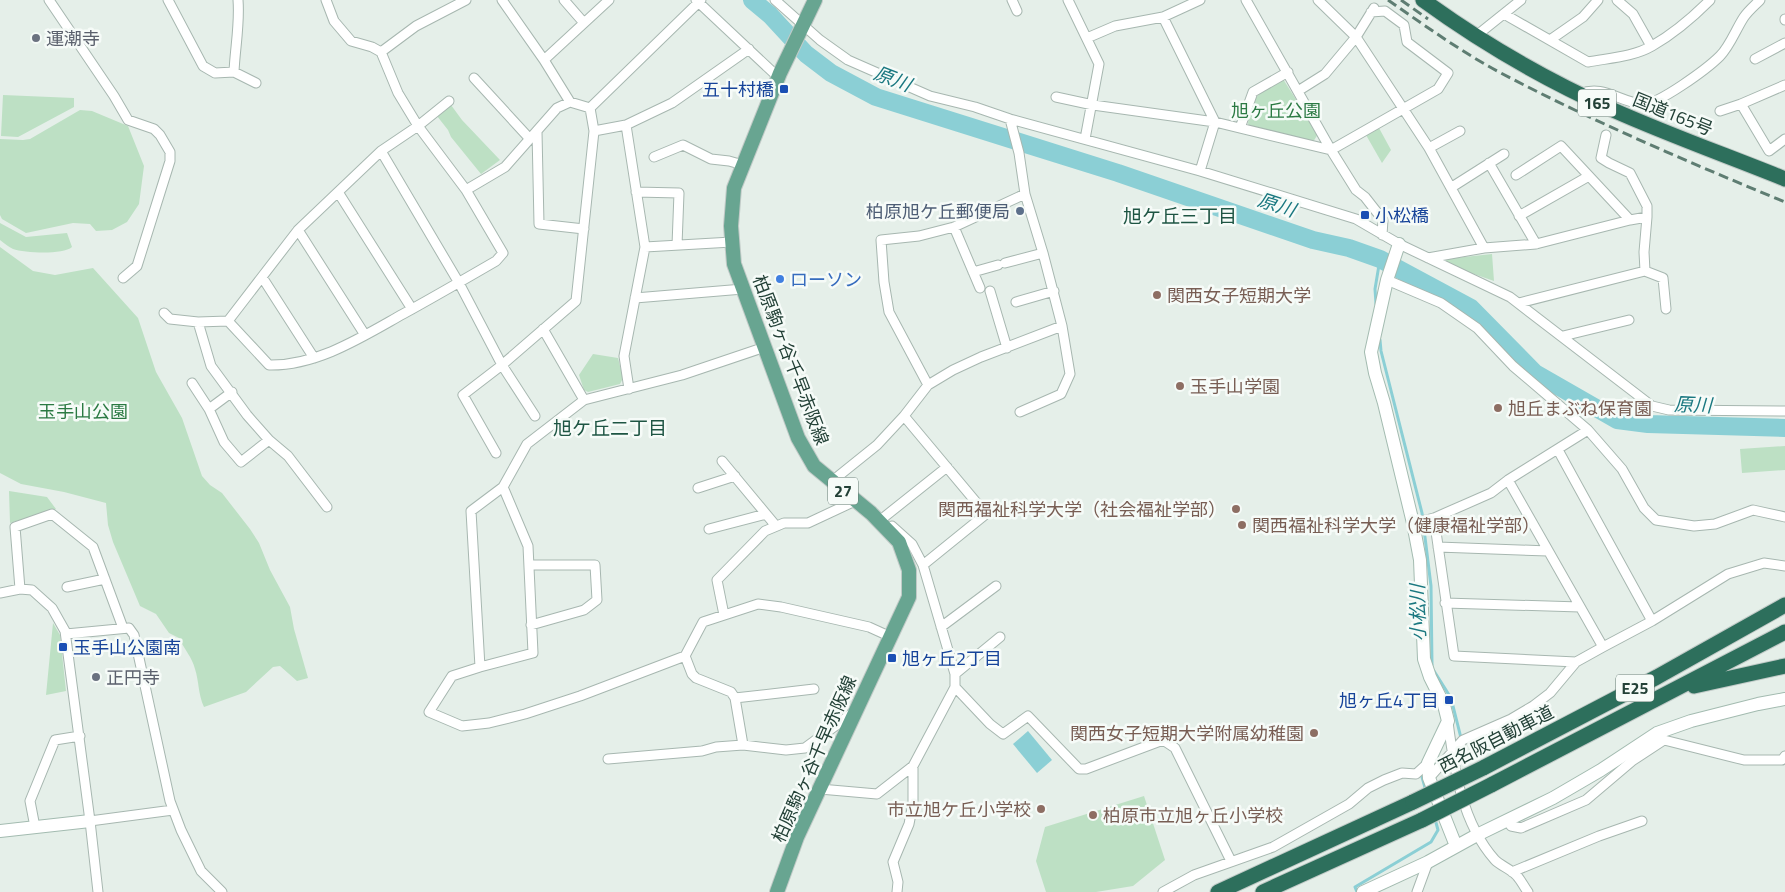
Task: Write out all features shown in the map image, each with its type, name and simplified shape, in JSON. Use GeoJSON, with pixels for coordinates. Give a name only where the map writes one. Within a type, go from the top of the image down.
{"type":"FeatureCollection","features":[{"type":"Feature","properties":{"kind":"highway","name":"国道165号"},"geometry":{"type":"LineString","coordinates":[[1423,0],[1476,36],[1543,76],[1618,112],[1785,179]]}},
{"type":"Feature","properties":{"kind":"highway","name":"西名阪自動車道"},"geometry":{"type":"LineString","coordinates":[[1218,892],[1483,768],[1657,677],[1785,605]]}},
{"type":"Feature","properties":{"kind":"highway","name":"E25"},"geometry":{"type":"LineString","coordinates":[[1262,892],[1422,820],[1677,690],[1785,632]]}},
{"type":"Feature","properties":{"kind":"highway"},"geometry":{"type":"LineString","coordinates":[[1677,690],[1785,666]]}},
{"type":"Feature","properties":{"kind":"main road","name":"柏原駒ヶ谷千早赤阪線"},"geometry":{"type":"LineString","coordinates":[[777,892],[797,837],[909,597],[909,570],[900,542],[877,516],[831,482],[814,466],[798,438],[734,264],[731,226],[734,188],[779,75],[815,0]]}},
{"type":"Feature","properties":{"kind":"street"},"geometry":{"type":"LineString","coordinates":[[49,0],[114,96],[128,120],[154,129],[164,140],[170,152],[170,161],[137,266],[123,278]]}},
{"type":"Feature","properties":{"kind":"street"},"geometry":{"type":"LineString","coordinates":[[168,0],[203,66],[215,73],[234,72],[256,83]]}},
{"type":"Feature","properties":{"kind":"street"},"geometry":{"type":"LineString","coordinates":[[234,72],[239,18],[238,0]]}},
{"type":"Feature","properties":{"kind":"street"},"geometry":{"type":"LineString","coordinates":[[164,312],[170,319],[198,322],[228,321],[269,364],[282,365],[314,358],[365,335],[459,283],[496,261],[503,253],[466,190],[418,126],[398,93],[381,52],[372,47],[351,41],[334,22],[326,0]]}},
{"type":"Feature","properties":{"kind":"street"},"geometry":{"type":"LineString","coordinates":[[381,52],[416,26],[466,0]]}},
{"type":"Feature","properties":{"kind":"street"},"geometry":{"type":"LineString","coordinates":[[502,0],[544,60],[570,102]]}},
{"type":"Feature","properties":{"kind":"street"},"geometry":{"type":"LineString","coordinates":[[564,0],[584,23]]}},
{"type":"Feature","properties":{"kind":"street"},"geometry":{"type":"LineString","coordinates":[[544,60],[609,0]]}},
{"type":"Feature","properties":{"kind":"street"},"geometry":{"type":"LineString","coordinates":[[775,0],[802,29],[848,60],[930,96],[975,107],[1012,124],[1085,139],[1200,171],[1356,219],[1382,235],[1398,248],[1427,258],[1510,297],[1652,406],[1669,410],[1785,411]]}},
{"type":"Feature","properties":{"kind":"street"},"geometry":{"type":"LineString","coordinates":[[1012,0],[1016,12]]}},
{"type":"Feature","properties":{"kind":"street"},"geometry":{"type":"LineString","coordinates":[[1087,38],[1115,26],[1163,17],[1200,0]]}},
{"type":"Feature","properties":{"kind":"street"},"geometry":{"type":"LineString","coordinates":[[1246,0],[1331,150],[1356,190],[1365,197],[1383,220],[1382,235]]}},
{"type":"Feature","properties":{"kind":"street"},"geometry":{"type":"LineString","coordinates":[[1318,0],[1356,37],[1429,148],[1484,248]]}},
{"type":"Feature","properties":{"kind":"street"},"geometry":{"type":"LineString","coordinates":[[1476,36],[1521,0]]}},
{"type":"Feature","properties":{"kind":"street"},"geometry":{"type":"LineString","coordinates":[[1550,40],[1583,17],[1598,0]]}},
{"type":"Feature","properties":{"kind":"street"},"geometry":{"type":"LineString","coordinates":[[1617,0],[1634,14],[1651,46]]}},
{"type":"Feature","properties":{"kind":"street"},"geometry":{"type":"LineString","coordinates":[[1504,14],[1588,62],[1629,54],[1651,46],[1687,21],[1710,0]]}},
{"type":"Feature","properties":{"kind":"street"},"geometry":{"type":"LineString","coordinates":[[1580,94],[1600,90],[1631,103],[1648,105],[1691,79],[1721,55],[1745,16],[1760,0]]}},
{"type":"Feature","properties":{"kind":"street"},"geometry":{"type":"LineString","coordinates":[[590,108],[699,1],[779,75]]}},
{"type":"Feature","properties":{"kind":"street"},"geometry":{"type":"LineString","coordinates":[[1070,1],[1099,64],[1093,105],[1085,139]]}},
{"type":"Feature","properties":{"kind":"street"},"geometry":{"type":"LineString","coordinates":[[1056,97],[1093,105],[1215,122],[1331,150],[1438,88],[1448,73],[1407,42],[1404,25],[1385,11],[1372,10],[1356,37],[1324,74],[1298,91]]}},
{"type":"Feature","properties":{"kind":"street"},"geometry":{"type":"LineString","coordinates":[[1163,17],[1215,122],[1200,171]]}},
{"type":"Feature","properties":{"kind":"street"},"geometry":{"type":"LineString","coordinates":[[1755,59],[1785,43]]}},
{"type":"Feature","properties":{"kind":"street"},"geometry":{"type":"LineString","coordinates":[[594,132],[626,125],[672,103],[749,49]]}},
{"type":"Feature","properties":{"kind":"street"},"geometry":{"type":"LineString","coordinates":[[1240,128],[1253,92],[1288,72]]}},
{"type":"Feature","properties":{"kind":"street"},"geometry":{"type":"LineString","coordinates":[[474,78],[530,139]]}},
{"type":"Feature","properties":{"kind":"street"},"geometry":{"type":"LineString","coordinates":[[1720,111],[1741,104],[1785,84]]}},
{"type":"Feature","properties":{"kind":"street"},"geometry":{"type":"LineString","coordinates":[[228,321],[298,230],[381,151],[418,126],[449,101]]}},
{"type":"Feature","properties":{"kind":"street"},"geometry":{"type":"LineString","coordinates":[[466,190],[506,168],[557,108],[570,102],[590,108]]}},
{"type":"Feature","properties":{"kind":"street"},"geometry":{"type":"LineString","coordinates":[[1741,104],[1769,151],[1785,139]]}},
{"type":"Feature","properties":{"kind":"street"},"geometry":{"type":"LineString","coordinates":[[496,453],[463,395],[576,300],[594,132],[590,108]]}},
{"type":"Feature","properties":{"kind":"street"},"geometry":{"type":"LineString","coordinates":[[1012,124],[1025,194],[1054,291],[1070,374],[1061,394],[1020,412]]}},
{"type":"Feature","properties":{"kind":"street"},"geometry":{"type":"LineString","coordinates":[[626,125],[645,246],[624,356],[629,389]]}},
{"type":"Feature","properties":{"kind":"street"},"geometry":{"type":"LineString","coordinates":[[1429,148],[1460,130]]}},
{"type":"Feature","properties":{"kind":"street"},"geometry":{"type":"LineString","coordinates":[[537,132],[539,224],[584,229]]}},
{"type":"Feature","properties":{"kind":"street"},"geometry":{"type":"LineString","coordinates":[[1606,135],[1602,158],[1630,173],[1647,206],[1648,217],[1644,252],[1645,271]]}},
{"type":"Feature","properties":{"kind":"street"},"geometry":{"type":"LineString","coordinates":[[654,157],[682,145],[711,159],[743,165]]}},
{"type":"Feature","properties":{"kind":"street"},"geometry":{"type":"LineString","coordinates":[[1516,175],[1561,146],[1630,220]]}},
{"type":"Feature","properties":{"kind":"street"},"geometry":{"type":"LineString","coordinates":[[381,151],[459,283],[502,364],[535,416]]}},
{"type":"Feature","properties":{"kind":"street"},"geometry":{"type":"LineString","coordinates":[[1452,187],[1504,154]]}},
{"type":"Feature","properties":{"kind":"street"},"geometry":{"type":"LineString","coordinates":[[1489,164],[1536,244]]}},
{"type":"Feature","properties":{"kind":"street"},"geometry":{"type":"LineString","coordinates":[[1519,216],[1589,176]]}},
{"type":"Feature","properties":{"kind":"street"},"geometry":{"type":"LineString","coordinates":[[338,192],[412,309]]}},
{"type":"Feature","properties":{"kind":"street"},"geometry":{"type":"LineString","coordinates":[[636,192],[679,193],[677,245]]}},
{"type":"Feature","properties":{"kind":"street"},"geometry":{"type":"LineString","coordinates":[[928,385],[889,312],[884,282],[881,240],[919,236],[954,228],[1025,194]]}},
{"type":"Feature","properties":{"kind":"street"},"geometry":{"type":"LineString","coordinates":[[1427,258],[1484,248],[1536,244],[1648,217]]}},
{"type":"Feature","properties":{"kind":"street"},"geometry":{"type":"LineString","coordinates":[[954,228],[980,288]]}},
{"type":"Feature","properties":{"kind":"street"},"geometry":{"type":"LineString","coordinates":[[298,230],[365,335]]}},
{"type":"Feature","properties":{"kind":"street"},"geometry":{"type":"LineString","coordinates":[[645,246],[732,242]]}},
{"type":"Feature","properties":{"kind":"street"},"geometry":{"type":"LineString","coordinates":[[1398,248],[1388,277],[1371,352],[1413,523],[1420,560],[1424,659],[1430,677],[1444,705],[1453,762],[1467,811],[1477,835],[1496,860],[1516,875],[1528,892]]}},
{"type":"Feature","properties":{"kind":"street"},"geometry":{"type":"LineString","coordinates":[[974,272],[1043,253]]}},
{"type":"Feature","properties":{"kind":"street"},"geometry":{"type":"LineString","coordinates":[[1519,303],[1645,271],[1663,278],[1666,310]]}},
{"type":"Feature","properties":{"kind":"street"},"geometry":{"type":"LineString","coordinates":[[262,277],[314,358]]}},
{"type":"Feature","properties":{"kind":"street"},"geometry":{"type":"LineString","coordinates":[[1388,277],[1441,303],[1477,328],[1513,366],[1588,430],[1622,469],[1644,508],[1656,520],[1694,526],[1708,525],[1753,510],[1785,517]]}},
{"type":"Feature","properties":{"kind":"street"},"geometry":{"type":"LineString","coordinates":[[635,298],[743,289]]}},
{"type":"Feature","properties":{"kind":"street"},"geometry":{"type":"LineString","coordinates":[[990,291],[1007,348]]}},
{"type":"Feature","properties":{"kind":"street"},"geometry":{"type":"LineString","coordinates":[[1016,302],[1054,291]]}},
{"type":"Feature","properties":{"kind":"street"},"geometry":{"type":"LineString","coordinates":[[1563,336],[1630,320]]}},
{"type":"Feature","properties":{"kind":"street"},"geometry":{"type":"LineString","coordinates":[[198,322],[211,366],[232,392],[247,415],[268,440],[288,456],[327,508]]}},
{"type":"Feature","properties":{"kind":"street"},"geometry":{"type":"LineString","coordinates":[[831,482],[877,445],[904,416],[928,385],[953,370],[1062,326]]}},
{"type":"Feature","properties":{"kind":"street"},"geometry":{"type":"LineString","coordinates":[[543,329],[584,400]]}},
{"type":"Feature","properties":{"kind":"street"},"geometry":{"type":"LineString","coordinates":[[480,667],[471,511],[503,487],[527,444],[584,400],[682,376],[765,347]]}},
{"type":"Feature","properties":{"kind":"street"},"geometry":{"type":"LineString","coordinates":[[192,383],[209,409],[224,442],[241,462],[268,440]]}},
{"type":"Feature","properties":{"kind":"street"},"geometry":{"type":"LineString","coordinates":[[209,409],[232,392]]}},
{"type":"Feature","properties":{"kind":"street"},"geometry":{"type":"LineString","coordinates":[[904,416],[986,514],[923,564]]}},
{"type":"Feature","properties":{"kind":"street"},"geometry":{"type":"LineString","coordinates":[[1413,523],[1434,518],[1491,493],[1508,480],[1588,430]]}},
{"type":"Feature","properties":{"kind":"street"},"geometry":{"type":"LineString","coordinates":[[1558,450],[1652,620]]}},
{"type":"Feature","properties":{"kind":"street"},"geometry":{"type":"LineString","coordinates":[[722,461],[776,526]]}},
{"type":"Feature","properties":{"kind":"street"},"geometry":{"type":"LineString","coordinates":[[820,789],[877,794],[912,766],[955,687],[955,674],[923,564],[912,544],[877,516],[947,466]]}},
{"type":"Feature","properties":{"kind":"street"},"geometry":{"type":"LineString","coordinates":[[698,488],[734,476]]}},
{"type":"Feature","properties":{"kind":"street"},"geometry":{"type":"LineString","coordinates":[[1508,480],[1602,647]]}},
{"type":"Feature","properties":{"kind":"street"},"geometry":{"type":"LineString","coordinates":[[503,487],[528,546],[532,653],[452,676],[428,712],[462,726],[525,714],[580,696],[685,656],[702,622],[758,604],[869,628],[891,637]]}},
{"type":"Feature","properties":{"kind":"street"},"geometry":{"type":"LineString","coordinates":[[724,615],[717,580],[765,531],[784,523],[808,524],[855,501]]}},
{"type":"Feature","properties":{"kind":"street"},"geometry":{"type":"LineString","coordinates":[[20,589],[15,527],[52,514],[93,547],[123,628]]}},
{"type":"Feature","properties":{"kind":"street"},"geometry":{"type":"LineString","coordinates":[[709,529],[766,514]]}},
{"type":"Feature","properties":{"kind":"street"},"geometry":{"type":"LineString","coordinates":[[1434,518],[1454,656],[1576,662]]}},
{"type":"Feature","properties":{"kind":"street"},"geometry":{"type":"LineString","coordinates":[[1438,547],[1548,551]]}},
{"type":"Feature","properties":{"kind":"street"},"geometry":{"type":"LineString","coordinates":[[1430,778],[1463,740],[1511,719],[1533,706],[1550,693],[1576,662],[1652,620],[1728,574],[1764,563],[1785,566]]}},
{"type":"Feature","properties":{"kind":"street"},"geometry":{"type":"LineString","coordinates":[[529,565],[595,565],[597,591],[597,600],[584,610],[531,625]]}},
{"type":"Feature","properties":{"kind":"street"},"geometry":{"type":"LineString","coordinates":[[66,587],[105,579]]}},
{"type":"Feature","properties":{"kind":"street"},"geometry":{"type":"LineString","coordinates":[[941,627],[996,586]]}},
{"type":"Feature","properties":{"kind":"street"},"geometry":{"type":"LineString","coordinates":[[0,593],[20,589],[32,590],[52,608],[66,634],[98,892]]}},
{"type":"Feature","properties":{"kind":"street"},"geometry":{"type":"LineString","coordinates":[[1445,603],[1580,607]]}},
{"type":"Feature","properties":{"kind":"street"},"geometry":{"type":"LineString","coordinates":[[66,634],[129,628],[134,635],[173,810],[201,871],[222,892]]}},
{"type":"Feature","properties":{"kind":"street"},"geometry":{"type":"LineString","coordinates":[[955,674],[1000,637]]}},
{"type":"Feature","properties":{"kind":"street"},"geometry":{"type":"LineString","coordinates":[[685,656],[692,674],[696,678],[731,692],[735,698],[742,746]]}},
{"type":"Feature","properties":{"kind":"street"},"geometry":{"type":"LineString","coordinates":[[955,687],[990,724],[1003,734],[1028,716],[1079,769],[1086,769],[1163,740],[1175,748],[1231,861]]}},
{"type":"Feature","properties":{"kind":"street"},"geometry":{"type":"LineString","coordinates":[[735,698],[814,689]]}},
{"type":"Feature","properties":{"kind":"street"},"geometry":{"type":"LineString","coordinates":[[1363,892],[1428,862],[1477,835],[1553,798],[1657,733],[1691,721],[1785,699]]}},
{"type":"Feature","properties":{"kind":"street"},"geometry":{"type":"LineString","coordinates":[[608,759],[716,747],[742,746],[786,750],[804,748],[856,710]]}},
{"type":"Feature","properties":{"kind":"street"},"geometry":{"type":"LineString","coordinates":[[1163,892],[1194,875],[1273,846],[1349,804],[1368,788],[1402,773],[1416,774],[1428,763],[1448,721]]}},
{"type":"Feature","properties":{"kind":"street"},"geometry":{"type":"LineString","coordinates":[[35,827],[30,801],[55,740],[80,736]]}},
{"type":"Feature","properties":{"kind":"street"},"geometry":{"type":"LineString","coordinates":[[1507,820],[1511,826],[1521,828],[1586,800],[1632,761],[1664,740],[1744,760],[1782,760],[1785,756]]}},
{"type":"Feature","properties":{"kind":"street"},"geometry":{"type":"LineString","coordinates":[[1428,763],[1430,778],[1456,846]]}},
{"type":"Feature","properties":{"kind":"street"},"geometry":{"type":"LineString","coordinates":[[897,892],[898,882],[893,862],[910,824],[913,803],[912,766]]}},
{"type":"Feature","properties":{"kind":"street"},"geometry":{"type":"LineString","coordinates":[[0,831],[173,810]]}},
{"type":"Feature","properties":{"kind":"street"},"geometry":{"type":"LineString","coordinates":[[1512,872],[1599,836],[1642,821]]}},
{"type":"Feature","properties":{"kind":"street"},"geometry":{"type":"LineString","coordinates":[[1417,892],[1428,862]]}},
{"type":"Feature","properties":{"kind":"green space","name":"旭ヶ丘公園"},"geometry":{"type":"Polygon","coordinates":[[[1283,79],[1318,134],[1313,142],[1249,127],[1250,113],[1258,95],[1283,79]]]}},
{"type":"Feature","properties":{"kind":"green space"},"geometry":{"type":"Polygon","coordinates":[[[3,95],[74,98],[74,107],[18,137],[1,136],[3,95]]]}},
{"type":"Feature","properties":{"kind":"green space"},"geometry":{"type":"Polygon","coordinates":[[[451,105],[462,120],[500,160],[481,174],[451,137],[437,116],[451,105]]]}},
{"type":"Feature","properties":{"kind":"green space"},"geometry":{"type":"Polygon","coordinates":[[[80,110],[92,111],[128,126],[144,166],[139,204],[127,222],[112,230],[96,231],[90,224],[73,223],[26,233],[2,219],[0,215],[0,139],[30,139],[80,110]]]}},
{"type":"Feature","properties":{"kind":"green space"},"geometry":{"type":"Polygon","coordinates":[[[1379,128],[1391,150],[1382,163],[1366,135],[1379,128]]]}},
{"type":"Feature","properties":{"kind":"green space"},"geometry":{"type":"Polygon","coordinates":[[[0,223],[26,237],[67,233],[72,247],[67,250],[53,252],[13,249],[0,240],[0,223]]]}},
{"type":"Feature","properties":{"kind":"green space","name":"玉手山公園"},"geometry":{"type":"Polygon","coordinates":[[[0,247],[33,271],[55,275],[93,268],[138,318],[156,372],[182,418],[202,476],[210,485],[222,493],[250,529],[259,543],[270,570],[290,607],[294,629],[308,678],[297,681],[280,666],[273,667],[246,692],[204,707],[194,665],[179,638],[169,633],[156,614],[140,606],[113,542],[108,525],[106,503],[64,492],[21,484],[0,473],[0,247]]]}},
{"type":"Feature","properties":{"kind":"green space"},"geometry":{"type":"Polygon","coordinates":[[[1492,254],[1494,281],[1445,264],[1446,259],[1492,254]]]}},
{"type":"Feature","properties":{"kind":"green space"},"geometry":{"type":"Polygon","coordinates":[[[593,354],[618,358],[623,378],[620,384],[588,392],[584,390],[579,375],[593,354]]]}},
{"type":"Feature","properties":{"kind":"green space"},"geometry":{"type":"Polygon","coordinates":[[[1785,446],[1785,470],[1742,473],[1740,449],[1785,446]]]}},
{"type":"Feature","properties":{"kind":"green space"},"geometry":{"type":"Polygon","coordinates":[[[9,491],[47,497],[56,509],[10,523],[9,491]]]}},
{"type":"Feature","properties":{"kind":"green space"},"geometry":{"type":"Polygon","coordinates":[[[53,623],[60,635],[66,691],[46,695],[53,623]]]}},
{"type":"Feature","properties":{"kind":"green space"},"geometry":{"type":"Polygon","coordinates":[[[1144,796],[1165,860],[1133,886],[1096,892],[1046,892],[1036,861],[1045,827],[1144,796]]]}},
{"type":"Feature","properties":{"kind":"water"},"geometry":{"type":"Polygon","coordinates":[[[1028,731],[1052,760],[1037,773],[1013,744],[1028,731]]]}},
{"type":"Feature","properties":{"kind":"waterway","name":"原川"},"geometry":{"type":"LineString","coordinates":[[752,0],[770,15],[806,54],[831,73],[876,97],[1118,173],[1313,240],[1349,248],[1380,259],[1471,308],[1535,373],[1617,420],[1648,424],[1785,428]]}},
{"type":"Feature","properties":{"kind":"waterway","name":"小松川"},"geometry":{"type":"LineString","coordinates":[[1376,304],[1375,289],[1380,259]]}},
{"type":"Feature","properties":{"kind":"waterway","name":"小松川"},"geometry":{"type":"LineString","coordinates":[[1380,340],[1381,351],[1422,513],[1431,586],[1432,665]]}},
{"type":"Feature","properties":{"kind":"waterway","name":"小松川"},"geometry":{"type":"LineString","coordinates":[[1434,671],[1451,698],[1461,738]]}},
{"type":"Feature","properties":{"kind":"waterway","name":"小松川"},"geometry":{"type":"LineString","coordinates":[[1443,767],[1465,756],[1463,744]]}},
{"type":"Feature","properties":{"kind":"waterway","name":"小松川"},"geometry":{"type":"LineString","coordinates":[[1426,775],[1422,777],[1426,791]]}},
{"type":"Feature","properties":{"kind":"waterway","name":"小松川"},"geometry":{"type":"LineString","coordinates":[[1357,892],[1355,887],[1431,842],[1438,830],[1435,819]]}},
{"type":"Feature","properties":{"kind":"railway"},"geometry":{"type":"LineString","coordinates":[[1388,0],[1470,55],[1534,90],[1640,140],[1785,202]]}},
{"type":"Feature","properties":{"kind":"railway"},"geometry":{"type":"LineString","coordinates":[[1401,0],[1428,19]]}},
{"type":"Feature","properties":{"kind":"place","name":"運潮寺"},"geometry":{"type":"Point","coordinates":[36,38]}},
{"type":"Feature","properties":{"kind":"place","name":"五十村橋"},"geometry":{"type":"Point","coordinates":[784,89]}},
{"type":"Feature","properties":{"kind":"place","name":"柏原旭ケ丘郵便局"},"geometry":{"type":"Point","coordinates":[1020,211]}},
{"type":"Feature","properties":{"kind":"place","name":"小松橋"},"geometry":{"type":"Point","coordinates":[1365,215]}},
{"type":"Feature","properties":{"kind":"place","name":"ローソン"},"geometry":{"type":"Point","coordinates":[780,279]}},
{"type":"Feature","properties":{"kind":"place","name":"関西女子短期大学"},"geometry":{"type":"Point","coordinates":[1157,295]}},
{"type":"Feature","properties":{"kind":"place","name":"玉手山学園"},"geometry":{"type":"Point","coordinates":[1180,386]}},
{"type":"Feature","properties":{"kind":"place","name":"旭丘まぶね保育園"},"geometry":{"type":"Point","coordinates":[1498,408]}},
{"type":"Feature","properties":{"kind":"place","name":"関西福祉科学大学（社会福祉学部）"},"geometry":{"type":"Point","coordinates":[1236,509]}},
{"type":"Feature","properties":{"kind":"place","name":"関西福祉科学大学（健康福祉学部）"},"geometry":{"type":"Point","coordinates":[1242,525]}},
{"type":"Feature","properties":{"kind":"place","name":"玉手山公園南"},"geometry":{"type":"Point","coordinates":[63,647]}},
{"type":"Feature","properties":{"kind":"place","name":"旭ヶ丘2丁目"},"geometry":{"type":"Point","coordinates":[892,658]}},
{"type":"Feature","properties":{"kind":"place","name":"正円寺"},"geometry":{"type":"Point","coordinates":[96,677]}},
{"type":"Feature","properties":{"kind":"place","name":"旭ヶ丘4丁目"},"geometry":{"type":"Point","coordinates":[1449,700]}},
{"type":"Feature","properties":{"kind":"place","name":"関西女子短期大学附属幼稚園"},"geometry":{"type":"Point","coordinates":[1314,733]}},
{"type":"Feature","properties":{"kind":"place","name":"市立旭ケ丘小学校"},"geometry":{"type":"Point","coordinates":[1041,809]}},
{"type":"Feature","properties":{"kind":"place","name":"柏原市立旭ヶ丘小学校"},"geometry":{"type":"Point","coordinates":[1093,815]}},
{"type":"Feature","properties":{"kind":"district","name":"旭ケ丘三丁目"},"geometry":{"type":"Point","coordinates":[1180,215]}},
{"type":"Feature","properties":{"kind":"district","name":"旭ケ丘二丁目"},"geometry":{"type":"Point","coordinates":[610,427]}}]}
